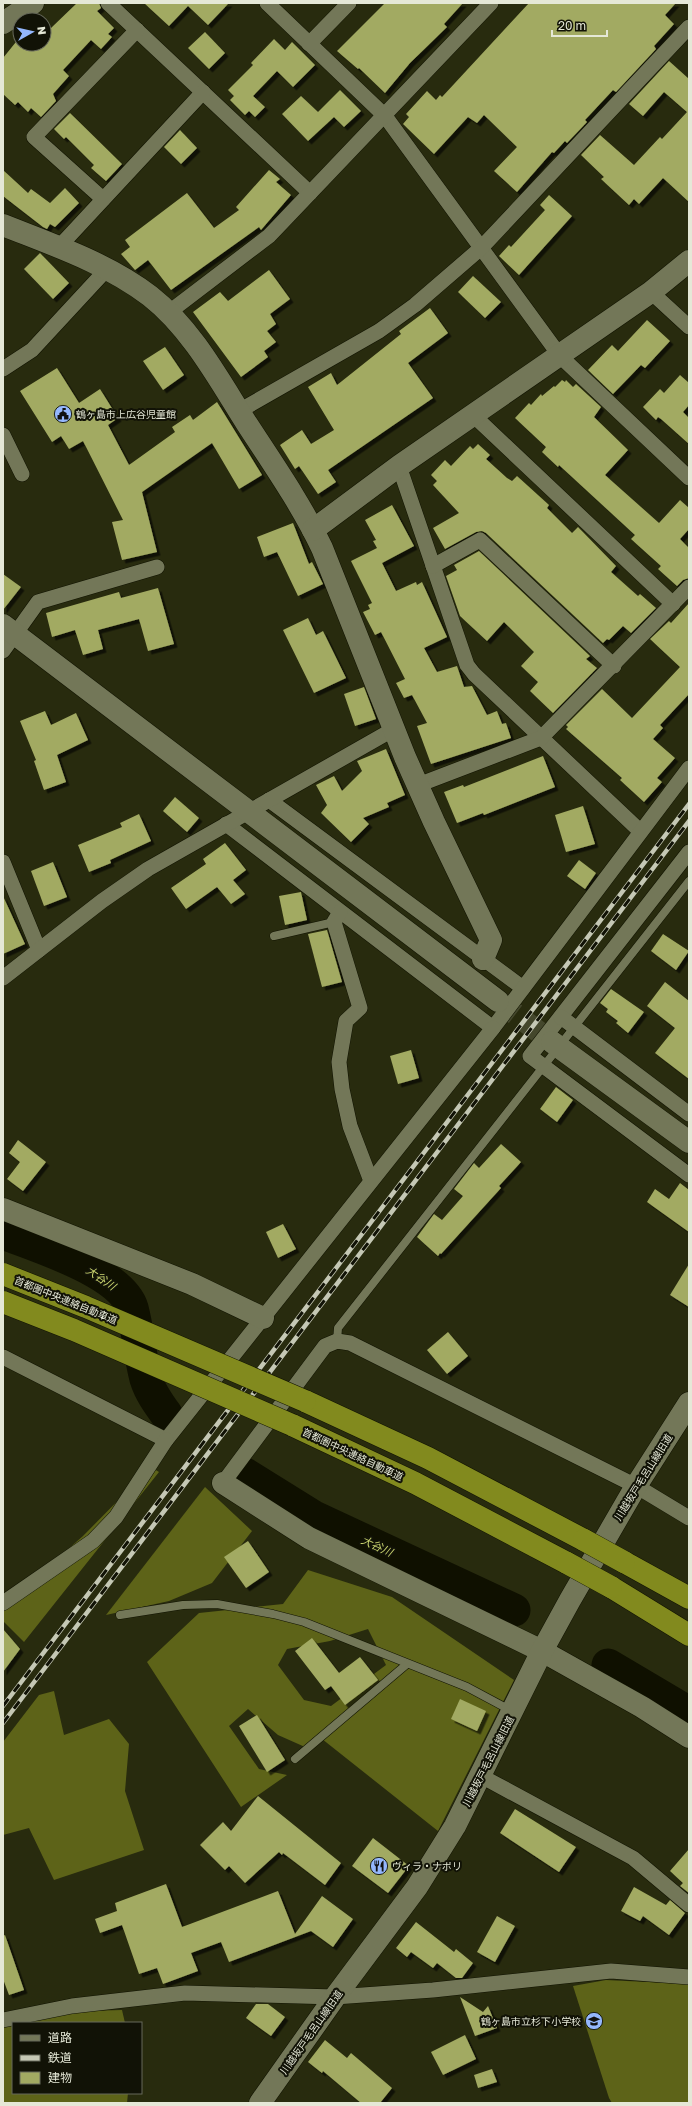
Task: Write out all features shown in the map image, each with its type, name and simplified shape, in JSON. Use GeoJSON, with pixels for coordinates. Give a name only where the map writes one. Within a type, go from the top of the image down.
{"type":"FeatureCollection","features":[{"type":"Feature","properties":{"kind":"highway","name":"首都圏中央連絡自動車道"},"geometry":{"type":"LineString","coordinates":[[3,1274],[86,1307],[305,1401],[428,1458],[584,1540],[689,1598]]}},
{"type":"Feature","properties":{"kind":"highway","name":"首都圏中央連絡自動車道"},"geometry":{"type":"LineString","coordinates":[[3,1302],[74,1330],[292,1425],[415,1483],[611,1587],[689,1635]]}},
{"type":"Feature","properties":{"kind":"street"},"geometry":{"type":"LineString","coordinates":[[3,24],[33,3]]}},
{"type":"Feature","properties":{"kind":"street"},"geometry":{"type":"LineString","coordinates":[[108,3],[310,193]]}},
{"type":"Feature","properties":{"kind":"street"},"geometry":{"type":"LineString","coordinates":[[267,3],[385,116],[560,356],[689,478]]}},
{"type":"Feature","properties":{"kind":"street"},"geometry":{"type":"LineString","coordinates":[[309,44],[349,3]]}},
{"type":"Feature","properties":{"kind":"street"},"geometry":{"type":"LineString","coordinates":[[168,313],[269,236],[385,116],[491,3]]}},
{"type":"Feature","properties":{"kind":"street"},"geometry":{"type":"LineString","coordinates":[[239,411],[379,331],[416,305],[481,248],[689,27]]}},
{"type":"Feature","properties":{"kind":"street"},"geometry":{"type":"LineString","coordinates":[[103,199],[34,137],[137,30]]}},
{"type":"Feature","properties":{"kind":"street"},"geometry":{"type":"LineString","coordinates":[[58,248],[203,92]]}},
{"type":"Feature","properties":{"kind":"street"},"geometry":{"type":"LineString","coordinates":[[3,225],[107,269],[150,296],[168,313],[192,341],[239,411],[313,530],[338,583],[394,729],[418,785],[491,940],[483,959]]}},
{"type":"Feature","properties":{"kind":"street"},"geometry":{"type":"LineString","coordinates":[[313,530],[398,466],[651,292],[689,261]]}},
{"type":"Feature","properties":{"kind":"street"},"geometry":{"type":"LineString","coordinates":[[3,369],[32,350],[107,269]]}},
{"type":"Feature","properties":{"kind":"street"},"geometry":{"type":"LineString","coordinates":[[651,292],[689,327]]}},
{"type":"Feature","properties":{"kind":"street"},"geometry":{"type":"LineString","coordinates":[[473,415],[673,604]]}},
{"type":"Feature","properties":{"kind":"street"},"geometry":{"type":"LineString","coordinates":[[3,435],[22,474]]}},
{"type":"Feature","properties":{"kind":"street"},"geometry":{"type":"LineString","coordinates":[[398,466],[467,665],[474,674],[640,831]]}},
{"type":"Feature","properties":{"kind":"street"},"geometry":{"type":"LineString","coordinates":[[433,566],[480,540],[614,666]]}},
{"type":"Feature","properties":{"kind":"street"},"geometry":{"type":"LineString","coordinates":[[157,567],[38,602],[7,637],[248,811],[498,1001]]}},
{"type":"Feature","properties":{"kind":"street"},"geometry":{"type":"LineString","coordinates":[[418,785],[541,738],[614,666],[689,587]]}},
{"type":"Feature","properties":{"kind":"street"},"geometry":{"type":"LineString","coordinates":[[3,978],[148,869],[394,729]]}},
{"type":"Feature","properties":{"kind":"street"},"geometry":{"type":"LineString","coordinates":[[3,1603],[93,1542],[116,1517],[166,1440],[493,1028],[640,831],[689,768]]}},
{"type":"Feature","properties":{"kind":"street"},"geometry":{"type":"LineString","coordinates":[[269,800],[523,988]]}},
{"type":"Feature","properties":{"kind":"street"},"geometry":{"type":"LineString","coordinates":[[226,824],[337,917],[493,1028]]}},
{"type":"Feature","properties":{"kind":"street"},"geometry":{"type":"LineString","coordinates":[[689,852],[530,1056],[689,1175]]}},
{"type":"Feature","properties":{"kind":"street"},"geometry":{"type":"LineString","coordinates":[[3,862],[39,950]]}},
{"type":"Feature","properties":{"kind":"street"},"geometry":{"type":"LineString","coordinates":[[337,917],[360,1008],[346,1020],[339,1062],[342,1089],[350,1126],[371,1181]]}},
{"type":"Feature","properties":{"kind":"street"},"geometry":{"type":"LineString","coordinates":[[561,1018],[688,1112]]}},
{"type":"Feature","properties":{"kind":"street"},"geometry":{"type":"LineString","coordinates":[[552,1042],[689,1142]]}},
{"type":"Feature","properties":{"kind":"street"},"geometry":{"type":"LineString","coordinates":[[3,1209],[192,1284],[263,1318]]}},
{"type":"Feature","properties":{"kind":"street"},"geometry":{"type":"LineString","coordinates":[[689,1518],[636,1486],[350,1342],[337,1341],[325,1346],[223,1483],[309,1538],[542,1651],[642,1707],[689,1737]]}},
{"type":"Feature","properties":{"kind":"street"},"geometry":{"type":"LineString","coordinates":[[3,1356],[166,1440]]}},
{"type":"Feature","properties":{"kind":"street","name":"川越坂戸毛呂山線旧道"},"geometry":{"type":"LineString","coordinates":[[260,2103],[334,1997],[417,1887],[455,1826],[528,1682],[542,1651],[636,1486],[689,1403]]}},
{"type":"Feature","properties":{"kind":"street"},"geometry":{"type":"LineString","coordinates":[[480,1776],[633,1858],[689,1905]]}},
{"type":"Feature","properties":{"kind":"street"},"geometry":{"type":"LineString","coordinates":[[3,2020],[72,2006],[186,1993],[334,1997],[433,1990],[611,1971],[689,1976]]}},
{"type":"Feature","properties":{"kind":"lane"},"geometry":{"type":"LineString","coordinates":[[337,1341],[338,1328],[689,881]]}},
{"type":"Feature","properties":{"kind":"lane"},"geometry":{"type":"LineString","coordinates":[[274,936],[337,917]]}},
{"type":"Feature","properties":{"kind":"lane"},"geometry":{"type":"LineString","coordinates":[[120,1615],[183,1605],[223,1605],[273,1614],[304,1622],[467,1687],[513,1711]]}},
{"type":"Feature","properties":{"kind":"lane"},"geometry":{"type":"LineString","coordinates":[[295,1758],[407,1664]]}},
{"type":"Feature","properties":{"kind":"green space"},"geometry":{"type":"Polygon","coordinates":[[[151,1467],[159,1472],[24,1642],[3,1621],[3,1606],[83,1536],[151,1467]]]}},
{"type":"Feature","properties":{"kind":"green space"},"geometry":{"type":"Polygon","coordinates":[[[205,1487],[252,1531],[212,1583],[169,1601],[106,1615],[205,1487]]]}},
{"type":"Feature","properties":{"kind":"green space"},"geometry":{"type":"Polygon","coordinates":[[[308,1570],[392,1597],[514,1680],[438,1831],[317,1735],[305,1747],[278,1735],[248,1709],[229,1726],[259,1769],[287,1775],[241,1807],[147,1662],[199,1613],[283,1604],[308,1570]],[[368,1629],[330,1641],[287,1649],[278,1665],[304,1700],[331,1706],[386,1665],[368,1629]]]}},
{"type":"Feature","properties":{"kind":"green space"},"geometry":{"type":"Polygon","coordinates":[[[54,1691],[64,1735],[109,1719],[129,1744],[125,1791],[144,1850],[54,1880],[29,1828],[3,1835],[3,1742],[39,1695],[54,1691]]]}},
{"type":"Feature","properties":{"kind":"green space"},"geometry":{"type":"Polygon","coordinates":[[[606,1980],[689,1984],[689,2103],[612,2103],[609,2098],[573,1986],[606,1980]]]}},
{"type":"Feature","properties":{"kind":"green space"},"geometry":{"type":"Polygon","coordinates":[[[122,2010],[125,2022],[26,2022],[84,2011],[122,2010]]]}},
{"type":"Feature","properties":{"kind":"green space"},"geometry":{"type":"Polygon","coordinates":[[[12,2024],[12,2094],[128,2094],[127,2103],[3,2103],[3,2026],[12,2024]]]}},
{"type":"Feature","properties":{"kind":"building"},"geometry":{"type":"Polygon","coordinates":[[[77,3],[99,3],[101,8],[97,11],[114,28],[108,34],[112,37],[101,49],[91,40],[63,70],[69,76],[53,94],[56,101],[41,117],[31,108],[28,112],[18,102],[15,105],[3,94],[3,58],[12,47],[12,52],[52,52],[52,27],[77,3]]]}},
{"type":"Feature","properties":{"kind":"building"},"geometry":{"type":"Polygon","coordinates":[[[144,3],[229,3],[208,25],[188,6],[169,26],[144,3]]]}},
{"type":"Feature","properties":{"kind":"building"},"geometry":{"type":"Polygon","coordinates":[[[385,3],[463,3],[444,24],[447,27],[410,63],[385,93],[359,68],[358,69],[337,51],[385,3]]]}},
{"type":"Feature","properties":{"kind":"building"},"geometry":{"type":"Polygon","coordinates":[[[529,3],[676,3],[665,15],[674,24],[654,46],[656,49],[616,92],[613,90],[585,120],[587,122],[567,143],[565,141],[554,153],[552,152],[517,192],[494,171],[517,147],[484,115],[477,123],[468,117],[434,154],[403,124],[409,117],[406,114],[427,91],[436,100],[440,95],[442,97],[529,3]]]}},
{"type":"Feature","properties":{"kind":"building"},"geometry":{"type":"Polygon","coordinates":[[[205,32],[225,53],[209,69],[188,48],[205,32]]]}},
{"type":"Feature","properties":{"kind":"building"},"geometry":{"type":"Polygon","coordinates":[[[274,39],[285,50],[292,42],[315,65],[293,87],[277,71],[253,96],[265,107],[255,117],[249,111],[245,115],[230,100],[234,96],[228,90],[253,65],[251,63],[274,39]]]}},
{"type":"Feature","properties":{"kind":"building"},"geometry":{"type":"Polygon","coordinates":[[[669,61],[689,79],[689,202],[663,178],[639,204],[634,199],[629,205],[601,179],[604,177],[581,155],[600,135],[634,165],[660,137],[662,139],[687,112],[664,92],[643,116],[629,104],[669,61]]]}},
{"type":"Feature","properties":{"kind":"building"},"geometry":{"type":"Polygon","coordinates":[[[340,90],[361,111],[344,127],[334,117],[308,141],[282,114],[301,96],[318,112],[340,90]]]}},
{"type":"Feature","properties":{"kind":"building"},"geometry":{"type":"Polygon","coordinates":[[[70,113],[122,164],[106,181],[91,168],[94,165],[66,137],[64,139],[54,129],[70,113]]]}},
{"type":"Feature","properties":{"kind":"building"},"geometry":{"type":"Polygon","coordinates":[[[180,130],[197,148],[181,164],[164,147],[180,130]]]}},
{"type":"Feature","properties":{"kind":"building"},"geometry":{"type":"Polygon","coordinates":[[[3,170],[28,193],[31,189],[50,203],[65,188],[79,203],[55,227],[50,224],[47,229],[3,196],[3,170]]]}},
{"type":"Feature","properties":{"kind":"building"},"geometry":{"type":"Polygon","coordinates":[[[269,170],[280,179],[276,182],[291,195],[261,230],[259,227],[171,290],[148,260],[135,270],[121,254],[130,247],[125,240],[187,193],[214,228],[239,210],[236,207],[269,170]]]}},
{"type":"Feature","properties":{"kind":"building"},"geometry":{"type":"Polygon","coordinates":[[[549,195],[572,216],[519,275],[499,256],[509,245],[511,247],[545,210],[540,205],[549,195]]]}},
{"type":"Feature","properties":{"kind":"building"},"geometry":{"type":"Polygon","coordinates":[[[40,253],[69,283],[53,299],[24,269],[40,253]]]}},
{"type":"Feature","properties":{"kind":"building"},"geometry":{"type":"Polygon","coordinates":[[[269,270],[290,299],[270,314],[276,324],[267,331],[276,342],[264,351],[268,357],[241,377],[193,312],[220,292],[228,301],[269,270]]]}},
{"type":"Feature","properties":{"kind":"building"},"geometry":{"type":"Polygon","coordinates":[[[473,276],[501,302],[485,318],[458,292],[473,276]]]}},
{"type":"Feature","properties":{"kind":"building"},"geometry":{"type":"Polygon","coordinates":[[[430,308],[448,333],[408,363],[433,398],[328,470],[336,482],[318,494],[299,466],[295,469],[280,445],[302,430],[311,444],[334,430],[308,387],[331,373],[337,385],[401,334],[399,331],[430,308]]]}},
{"type":"Feature","properties":{"kind":"building"},"geometry":{"type":"Polygon","coordinates":[[[647,320],[670,341],[645,368],[641,365],[613,394],[588,370],[612,345],[618,351],[647,320]]]}},
{"type":"Feature","properties":{"kind":"building"},"geometry":{"type":"Polygon","coordinates":[[[165,347],[184,375],[163,390],[143,361],[165,347]]]}},
{"type":"Feature","properties":{"kind":"building"},"geometry":{"type":"Polygon","coordinates":[[[57,368],[79,403],[100,389],[118,418],[108,425],[129,465],[175,432],[172,427],[190,415],[193,420],[217,402],[262,475],[239,489],[212,443],[142,492],[157,552],[122,560],[112,522],[123,520],[83,441],[69,449],[61,436],[52,442],[20,391],[57,368]]]}},
{"type":"Feature","properties":{"kind":"building"},"geometry":{"type":"Polygon","coordinates":[[[680,375],[689,383],[689,405],[683,412],[689,418],[689,444],[661,419],[658,417],[656,420],[643,407],[660,389],[664,393],[680,375]]]}},
{"type":"Feature","properties":{"kind":"building"},"geometry":{"type":"Polygon","coordinates":[[[562,380],[565,382],[566,380],[573,387],[576,384],[601,407],[594,417],[628,450],[605,475],[659,523],[680,500],[689,508],[689,529],[680,539],[689,548],[689,578],[683,580],[677,586],[658,569],[661,566],[631,539],[635,535],[559,465],[558,467],[542,452],[546,447],[515,418],[529,403],[531,405],[541,394],[542,396],[562,380]]]}},
{"type":"Feature","properties":{"kind":"building"},"geometry":{"type":"Polygon","coordinates":[[[478,444],[490,455],[486,459],[512,481],[517,476],[549,505],[547,508],[572,533],[578,527],[616,566],[611,572],[638,596],[640,594],[656,608],[631,633],[623,626],[609,640],[607,639],[603,643],[486,533],[482,531],[476,532],[445,549],[433,528],[459,513],[433,485],[437,481],[431,475],[445,460],[451,466],[470,446],[473,449],[478,444]]]}},
{"type":"Feature","properties":{"kind":"building"},"geometry":{"type":"Polygon","coordinates":[[[392,505],[414,546],[382,563],[396,591],[416,582],[417,585],[422,582],[447,637],[424,648],[437,672],[457,666],[464,687],[472,686],[487,715],[497,711],[502,724],[506,723],[511,738],[431,764],[417,726],[427,723],[412,695],[404,698],[396,683],[405,679],[381,632],[375,635],[363,612],[370,609],[368,605],[372,603],[351,561],[377,548],[373,541],[376,540],[365,520],[392,505]]]}},
{"type":"Feature","properties":{"kind":"building"},"geometry":{"type":"Polygon","coordinates":[[[293,523],[309,564],[312,562],[323,584],[298,596],[277,552],[264,557],[257,537],[293,523]]]}},
{"type":"Feature","properties":{"kind":"building"},"geometry":{"type":"Polygon","coordinates":[[[479,551],[590,656],[586,659],[597,668],[553,713],[530,691],[538,682],[521,666],[534,652],[504,622],[487,641],[460,616],[446,576],[457,570],[454,565],[479,551]]]}},
{"type":"Feature","properties":{"kind":"building"},"geometry":{"type":"Polygon","coordinates":[[[3,574],[21,587],[3,610],[3,574]]]}},
{"type":"Feature","properties":{"kind":"building"},"geometry":{"type":"Polygon","coordinates":[[[158,588],[174,644],[148,651],[139,619],[98,630],[103,649],[83,655],[75,630],[52,637],[46,613],[119,592],[121,598],[158,588]]]}},
{"type":"Feature","properties":{"kind":"building"},"geometry":{"type":"Polygon","coordinates":[[[689,603],[689,694],[660,725],[663,728],[653,739],[675,758],[657,778],[662,782],[644,802],[620,780],[622,778],[566,729],[568,727],[566,725],[602,689],[632,718],[680,667],[650,639],[669,621],[671,623],[689,603]]]}},
{"type":"Feature","properties":{"kind":"building"},"geometry":{"type":"Polygon","coordinates":[[[308,618],[316,635],[323,631],[346,678],[314,693],[283,630],[308,618]]]}},
{"type":"Feature","properties":{"kind":"building"},"geometry":{"type":"Polygon","coordinates":[[[364,687],[376,719],[355,726],[344,694],[364,687]]]}},
{"type":"Feature","properties":{"kind":"building"},"geometry":{"type":"Polygon","coordinates":[[[45,711],[51,725],[76,713],[88,740],[57,755],[66,782],[44,790],[34,761],[36,760],[20,721],[45,711]]]}},
{"type":"Feature","properties":{"kind":"building"},"geometry":{"type":"Polygon","coordinates":[[[386,749],[405,795],[387,803],[389,807],[363,818],[369,824],[351,842],[321,813],[327,805],[316,785],[334,776],[342,791],[362,771],[357,761],[386,749]]]}},
{"type":"Feature","properties":{"kind":"building"},"geometry":{"type":"Polygon","coordinates":[[[543,756],[555,787],[484,815],[483,813],[457,823],[444,792],[463,785],[464,787],[543,756]]]}},
{"type":"Feature","properties":{"kind":"building"},"geometry":{"type":"Polygon","coordinates":[[[175,797],[199,818],[187,832],[163,811],[175,797]]]}},
{"type":"Feature","properties":{"kind":"building"},"geometry":{"type":"Polygon","coordinates":[[[583,806],[595,844],[566,852],[555,815],[583,806]]]}},
{"type":"Feature","properties":{"kind":"building"},"geometry":{"type":"Polygon","coordinates":[[[139,814],[151,841],[110,860],[111,863],[89,872],[78,845],[122,827],[120,823],[139,814]]]}},
{"type":"Feature","properties":{"kind":"building"},"geometry":{"type":"Polygon","coordinates":[[[225,843],[246,870],[233,880],[245,894],[231,904],[217,887],[186,909],[171,888],[206,864],[203,859],[225,843]]]}},
{"type":"Feature","properties":{"kind":"building"},"geometry":{"type":"Polygon","coordinates":[[[579,860],[596,873],[585,889],[567,876],[579,860]]]}},
{"type":"Feature","properties":{"kind":"building"},"geometry":{"type":"Polygon","coordinates":[[[53,862],[67,897],[44,906],[31,871],[53,862]]]}},
{"type":"Feature","properties":{"kind":"building"},"geometry":{"type":"Polygon","coordinates":[[[301,892],[307,920],[285,925],[279,896],[301,892]]]}},
{"type":"Feature","properties":{"kind":"building"},"geometry":{"type":"Polygon","coordinates":[[[3,896],[25,944],[3,954],[3,896]]]}},
{"type":"Feature","properties":{"kind":"building"},"geometry":{"type":"Polygon","coordinates":[[[327,930],[342,982],[322,987],[308,934],[327,930]]]}},
{"type":"Feature","properties":{"kind":"building"},"geometry":{"type":"Polygon","coordinates":[[[663,934],[689,951],[676,970],[651,951],[663,934]]]}},
{"type":"Feature","properties":{"kind":"building"},"geometry":{"type":"Polygon","coordinates":[[[665,982],[689,1001],[689,1079],[655,1053],[675,1028],[647,1006],[665,982]]]}},
{"type":"Feature","properties":{"kind":"building"},"geometry":{"type":"Polygon","coordinates":[[[611,989],[644,1012],[628,1033],[616,1023],[618,1021],[606,1012],[608,1009],[600,1003],[611,989]]]}},
{"type":"Feature","properties":{"kind":"building"},"geometry":{"type":"Polygon","coordinates":[[[411,1050],[419,1078],[398,1084],[390,1056],[411,1050]]]}},
{"type":"Feature","properties":{"kind":"building"},"geometry":{"type":"Polygon","coordinates":[[[556,1087],[573,1100],[557,1122],[540,1109],[556,1087]]]}},
{"type":"Feature","properties":{"kind":"building"},"geometry":{"type":"Polygon","coordinates":[[[18,1140],[46,1162],[23,1191],[7,1179],[20,1162],[9,1153],[18,1140]]]}},
{"type":"Feature","properties":{"kind":"building"},"geometry":{"type":"Polygon","coordinates":[[[501,1144],[521,1162],[499,1186],[501,1188],[438,1256],[417,1237],[434,1214],[442,1220],[463,1196],[454,1189],[474,1163],[479,1168],[501,1144]]]}},
{"type":"Feature","properties":{"kind":"building"},"geometry":{"type":"Polygon","coordinates":[[[680,1183],[689,1190],[689,1232],[647,1202],[655,1189],[669,1199],[680,1183]]]}},
{"type":"Feature","properties":{"kind":"building"},"geometry":{"type":"Polygon","coordinates":[[[283,1224],[296,1249],[278,1258],[266,1232],[283,1224]]]}},
{"type":"Feature","properties":{"kind":"building"},"geometry":{"type":"Polygon","coordinates":[[[689,1264],[689,1307],[670,1295],[689,1264]]]}},
{"type":"Feature","properties":{"kind":"building"},"geometry":{"type":"Polygon","coordinates":[[[448,1332],[468,1356],[447,1374],[427,1350],[448,1332]]]}},
{"type":"Feature","properties":{"kind":"building"},"geometry":{"type":"Polygon","coordinates":[[[248,1541],[269,1572],[246,1588],[224,1557],[248,1541]]]}},
{"type":"Feature","properties":{"kind":"building"},"geometry":{"type":"Polygon","coordinates":[[[3,1629],[20,1649],[3,1672],[3,1629]]]}},
{"type":"Feature","properties":{"kind":"building"},"geometry":{"type":"Polygon","coordinates":[[[312,1638],[339,1673],[360,1657],[378,1680],[345,1705],[331,1686],[325,1690],[295,1651],[312,1638]]]}},
{"type":"Feature","properties":{"kind":"building"},"geometry":{"type":"Polygon","coordinates":[[[460,1699],[486,1711],[477,1731],[451,1719],[460,1699]]]}},
{"type":"Feature","properties":{"kind":"building"},"geometry":{"type":"Polygon","coordinates":[[[257,1715],[285,1760],[267,1772],[239,1726],[257,1715]]]}},
{"type":"Feature","properties":{"kind":"building"},"geometry":{"type":"Polygon","coordinates":[[[258,1796],[341,1863],[325,1885],[283,1853],[282,1855],[279,1852],[245,1883],[229,1866],[225,1870],[200,1845],[223,1822],[231,1831],[258,1796]]]}},
{"type":"Feature","properties":{"kind":"building"},"geometry":{"type":"Polygon","coordinates":[[[515,1809],[576,1847],[559,1872],[500,1833],[515,1809]]]}},
{"type":"Feature","properties":{"kind":"building"},"geometry":{"type":"Polygon","coordinates":[[[373,1838],[409,1866],[388,1893],[352,1866],[373,1838]]]}},
{"type":"Feature","properties":{"kind":"building"},"geometry":{"type":"Polygon","coordinates":[[[689,1849],[689,1893],[680,1886],[683,1883],[670,1871],[689,1849]]]}},
{"type":"Feature","properties":{"kind":"building"},"geometry":{"type":"Polygon","coordinates":[[[166,1884],[182,1927],[278,1891],[295,1934],[322,1896],[353,1919],[333,1947],[311,1931],[229,1962],[221,1942],[191,1953],[198,1971],[163,1984],[157,1968],[139,1974],[122,1925],[100,1933],[95,1919],[117,1911],[115,1903],[166,1884]]]}},
{"type":"Feature","properties":{"kind":"building"},"geometry":{"type":"Polygon","coordinates":[[[634,1887],[666,1905],[670,1900],[685,1913],[669,1935],[643,1916],[640,1921],[621,1911],[634,1887]]]}},
{"type":"Feature","properties":{"kind":"building"},"geometry":{"type":"Polygon","coordinates":[[[497,1916],[515,1926],[495,1962],[477,1952],[497,1916]]]}},
{"type":"Feature","properties":{"kind":"building"},"geometry":{"type":"Polygon","coordinates":[[[416,1922],[454,1952],[456,1949],[473,1963],[462,1978],[456,1978],[437,1963],[433,1968],[411,1952],[407,1957],[396,1948],[416,1922]]]}},
{"type":"Feature","properties":{"kind":"building"},"geometry":{"type":"Polygon","coordinates":[[[5,1935],[24,1990],[9,1995],[3,1979],[3,1936],[5,1935]]]}},
{"type":"Feature","properties":{"kind":"building"},"geometry":{"type":"Polygon","coordinates":[[[460,1997],[483,2012],[488,2006],[497,2028],[475,2036],[460,1997]]]}},
{"type":"Feature","properties":{"kind":"building"},"geometry":{"type":"Polygon","coordinates":[[[256,2004],[268,2004],[285,2017],[271,2036],[246,2018],[256,2004]]]}},
{"type":"Feature","properties":{"kind":"building"},"geometry":{"type":"Polygon","coordinates":[[[465,2035],[476,2059],[443,2075],[431,2052],[465,2035]]]}},
{"type":"Feature","properties":{"kind":"building"},"geometry":{"type":"Polygon","coordinates":[[[325,2040],[347,2058],[351,2053],[392,2088],[380,2103],[361,2103],[323,2071],[322,2073],[308,2062],[325,2040]]]}},
{"type":"Feature","properties":{"kind":"building"},"geometry":{"type":"Polygon","coordinates":[[[492,2069],[497,2082],[478,2088],[474,2075],[492,2069]]]}},
{"type":"Feature","properties":{"kind":"waterway","name":"大谷川"},"geometry":{"type":"LineString","coordinates":[[3,1233],[76,1262],[112,1283],[125,1295],[132,1308],[146,1379],[157,1402],[166,1414]]}},
{"type":"Feature","properties":{"kind":"waterway","name":"大谷川"},"geometry":{"type":"LineString","coordinates":[[245,1474],[314,1517],[514,1610]]}},
{"type":"Feature","properties":{"kind":"waterway","name":"大谷川"},"geometry":{"type":"LineString","coordinates":[[608,1665],[689,1713]]}},
{"type":"Feature","properties":{"kind":"tunnel"},"geometry":{"type":"LineString","coordinates":[[498,1001],[552,1042]]}},
{"type":"Feature","properties":{"kind":"railway"},"geometry":{"type":"LineString","coordinates":[[3,1706],[689,804]]}},
{"type":"Feature","properties":{"kind":"railway"},"geometry":{"type":"LineString","coordinates":[[3,1723],[689,821]]}},
{"type":"Feature","properties":{"kind":"place","name":"鶴ヶ島市上広谷児童館"},"geometry":{"type":"Point","coordinates":[63,414]}},
{"type":"Feature","properties":{"kind":"place","name":"ヴィラ・ナポリ"},"geometry":{"type":"Point","coordinates":[379,1866]}},
{"type":"Feature","properties":{"kind":"place","name":"鶴ヶ島市立杉下小学校"},"geometry":{"type":"Point","coordinates":[594,2021]}}]}
